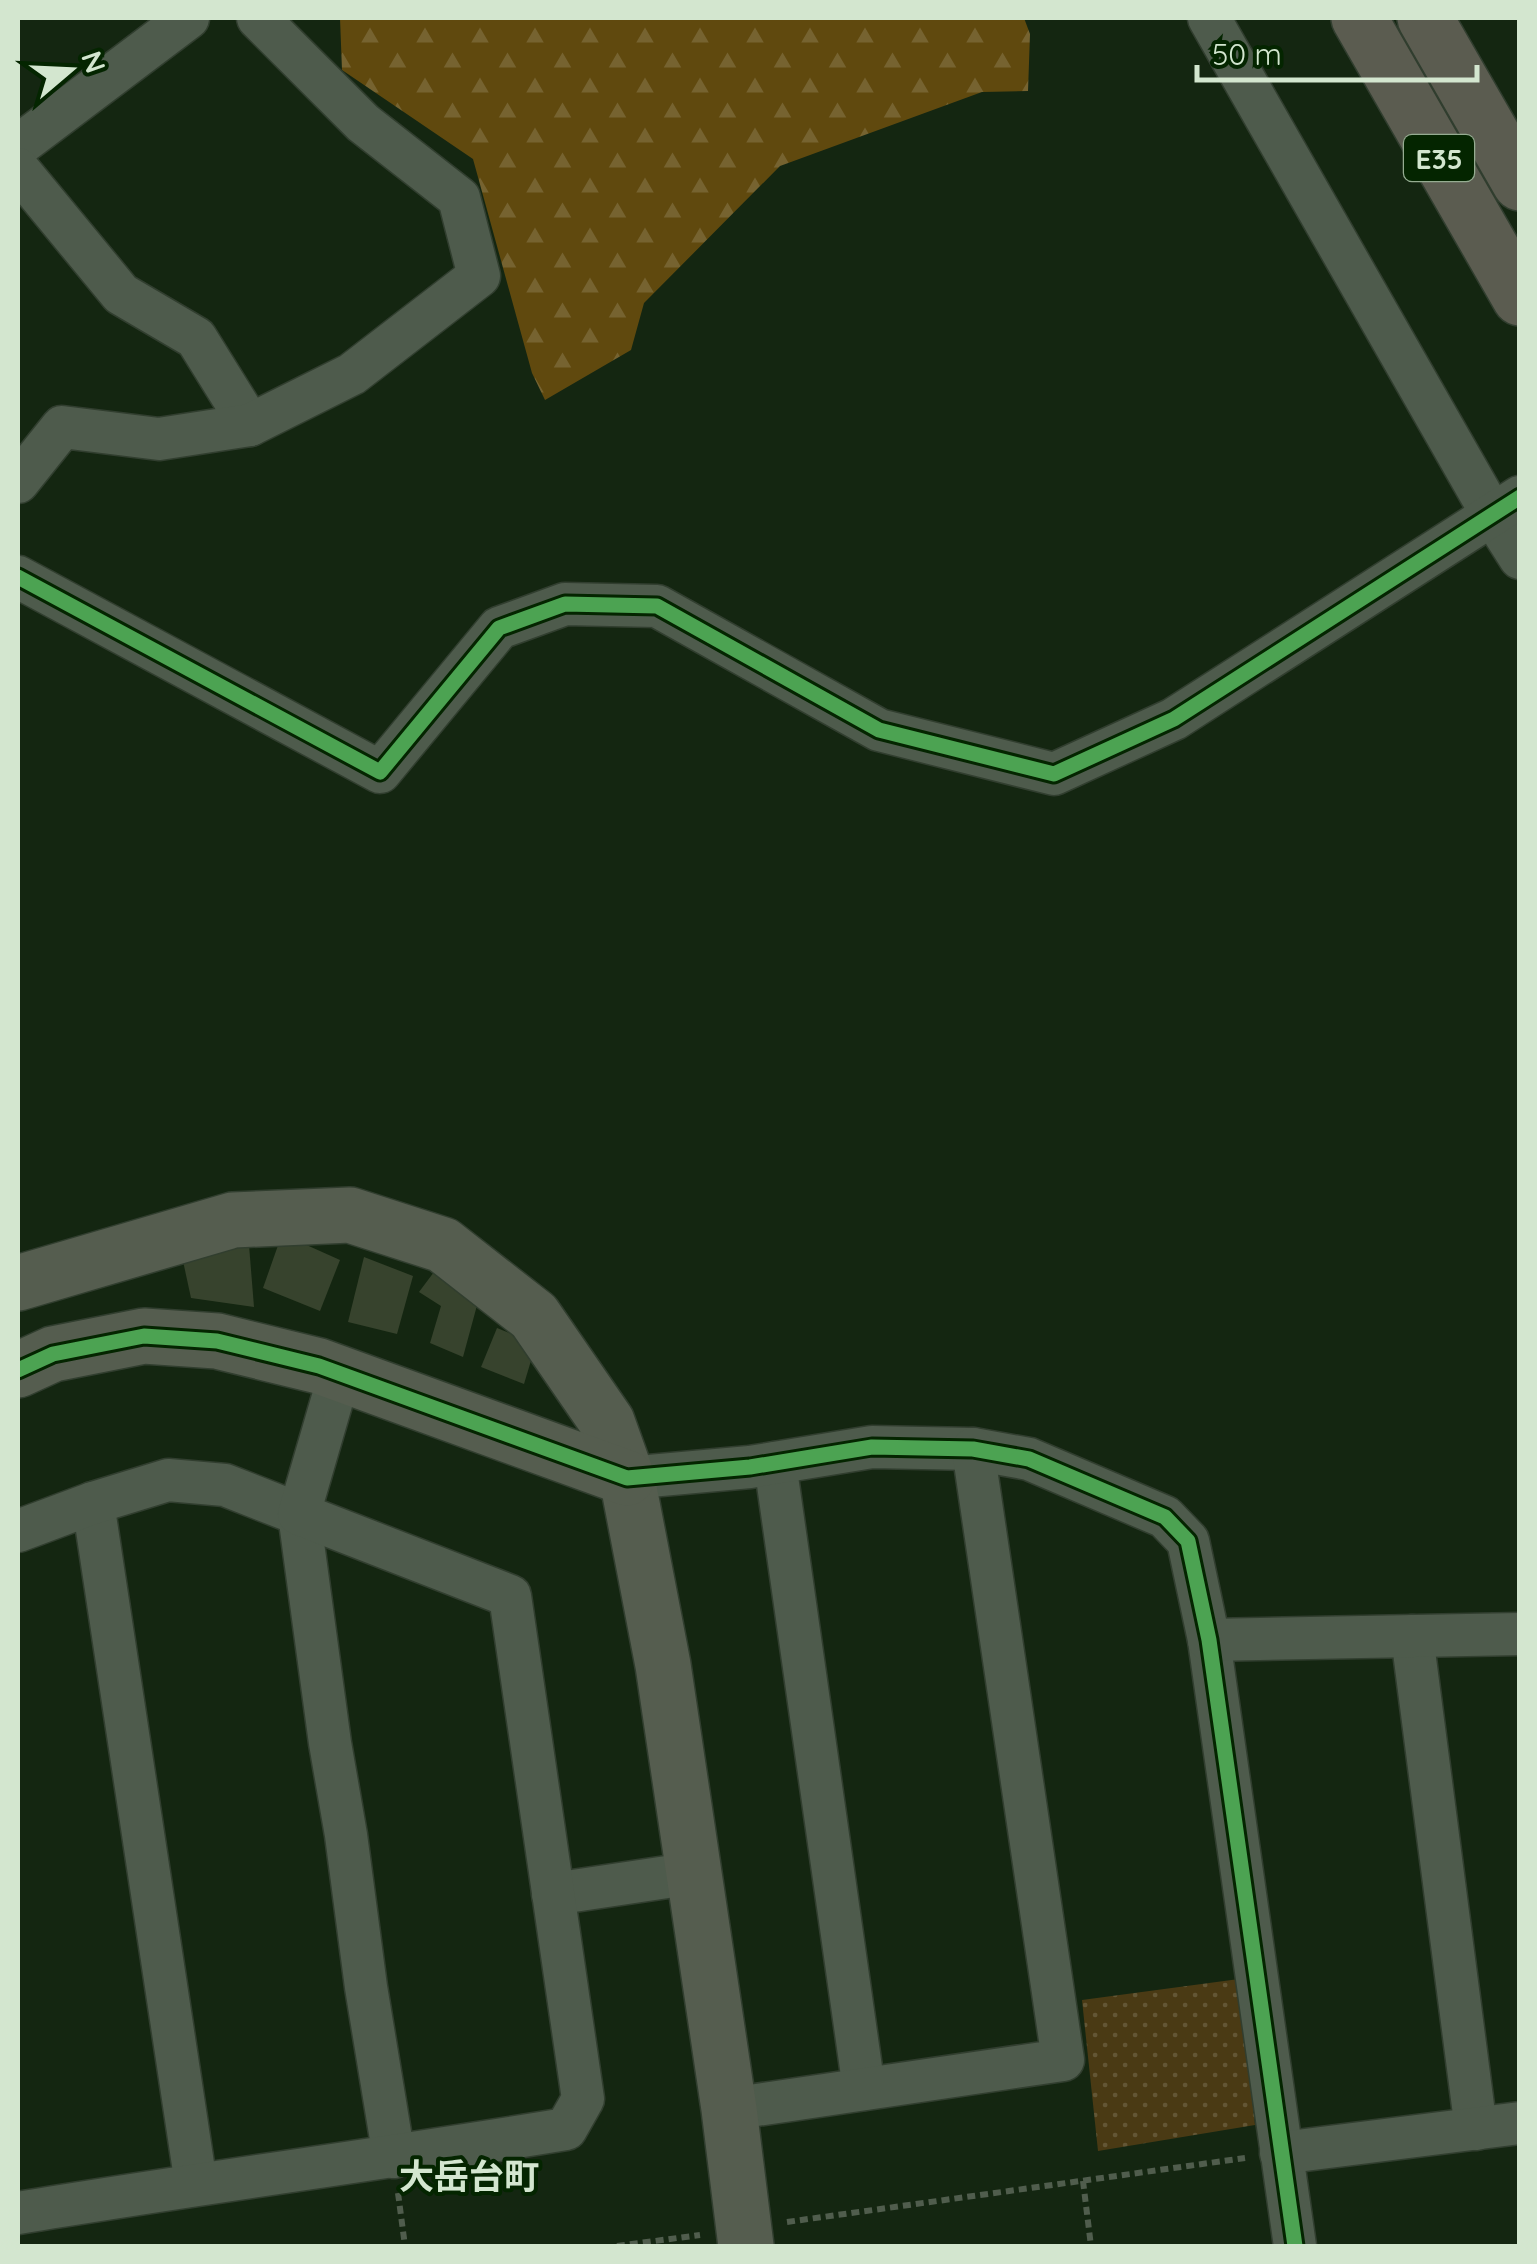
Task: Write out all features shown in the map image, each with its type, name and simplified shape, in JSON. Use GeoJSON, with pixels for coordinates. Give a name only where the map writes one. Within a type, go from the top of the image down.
{"type":"FeatureCollection","features":[{"type":"Feature","properties":{"kind":"highway","name":"E35"},"geometry":{"type":"LineString","coordinates":[[1359,18],[1520,298]]}},
{"type":"Feature","properties":{"kind":"highway","name":"E35"},"geometry":{"type":"LineString","coordinates":[[1425,18],[1520,183]]}},
{"type":"Feature","properties":{"kind":"street"},"geometry":{"type":"LineString","coordinates":[[18,146],[188,18]]}},
{"type":"Feature","properties":{"kind":"street"},"geometry":{"type":"LineString","coordinates":[[18,482],[62,427],[159,440],[250,424],[352,374],[480,276],[458,198],[363,123],[258,18]]}},
{"type":"Feature","properties":{"kind":"street"},"geometry":{"type":"LineString","coordinates":[[1209,18],[1506,506],[1520,558]]}},
{"type":"Feature","properties":{"kind":"street"},"geometry":{"type":"LineString","coordinates":[[18,168],[121,294],[196,338],[250,424]]}},
{"type":"Feature","properties":{"kind":"street"},"geometry":{"type":"LineString","coordinates":[[18,577],[380,772],[499,628],[565,604],[657,606],[880,730],[1054,774],[1174,719],[1506,506]]}},
{"type":"Feature","properties":{"kind":"street"},"geometry":{"type":"LineString","coordinates":[[18,1284],[234,1220],[350,1215],[443,1245],[534,1316],[607,1422],[627,1478],[663,1666],[745,2238]]}},
{"type":"Feature","properties":{"kind":"street"},"geometry":{"type":"LineString","coordinates":[[18,1370],[54,1354],[144,1336],[218,1341],[340,1374],[627,1478],[775,1463],[872,1448],[973,1449],[1029,1458],[1165,1518],[1188,1541],[1209,1640],[1295,2246]]}},
{"type":"Feature","properties":{"kind":"street"},"geometry":{"type":"LineString","coordinates":[[340,1374],[299,1514],[394,2157]]}},
{"type":"Feature","properties":{"kind":"street"},"geometry":{"type":"LineString","coordinates":[[729,2108],[1063,2060],[973,1449]]}},
{"type":"Feature","properties":{"kind":"street"},"geometry":{"type":"LineString","coordinates":[[775,1463],[864,2089]]}},
{"type":"Feature","properties":{"kind":"street"},"geometry":{"type":"LineString","coordinates":[[18,1531],[93,1502],[168,1480],[225,1485],[510,1596],[583,2099],[566,2129],[18,2213]]}},
{"type":"Feature","properties":{"kind":"street"},"geometry":{"type":"LineString","coordinates":[[93,1502],[196,2184]]}},
{"type":"Feature","properties":{"kind":"street"},"geometry":{"type":"LineString","coordinates":[[1209,1640],[1520,1634]]}},
{"type":"Feature","properties":{"kind":"street"},"geometry":{"type":"LineString","coordinates":[[1412,1636],[1476,2129]]}},
{"type":"Feature","properties":{"kind":"street"},"geometry":{"type":"LineString","coordinates":[[553,1894],[694,1873]]}},
{"type":"Feature","properties":{"kind":"street"},"geometry":{"type":"LineString","coordinates":[[1280,2153],[1520,2123]]}},
{"type":"Feature","properties":{"kind":"path"},"geometry":{"type":"LineString","coordinates":[[617,2246],[745,2238],[1083,2181],[1280,2153]]}},
{"type":"Feature","properties":{"kind":"path"},"geometry":{"type":"LineString","coordinates":[[394,2157],[405,2246]]}},
{"type":"Feature","properties":{"kind":"path"},"geometry":{"type":"LineString","coordinates":[[1083,2181],[1091,2246]]}},
{"type":"Feature","properties":{"kind":"green space"},"geometry":{"type":"Polygon","coordinates":[[[340,18],[1024,18],[1030,34],[1028,91],[982,92],[780,166],[644,303],[631,350],[545,400],[532,373],[473,159],[342,70],[340,18]]]}},
{"type":"Feature","properties":{"kind":"shaded area"},"geometry":{"type":"Polygon","coordinates":[[[1239,1979],[1255,2125],[1098,2151],[1082,2000],[1239,1979]]]}},
{"type":"Feature","properties":{"kind":"building"},"geometry":{"type":"Polygon","coordinates":[[[282,1234],[340,1260],[320,1311],[263,1288],[282,1234]]]}},
{"type":"Feature","properties":{"kind":"building"},"geometry":{"type":"Polygon","coordinates":[[[249,1245],[254,1307],[191,1298],[183,1261],[249,1245]]]}},
{"type":"Feature","properties":{"kind":"building"},"geometry":{"type":"Polygon","coordinates":[[[364,1257],[413,1276],[397,1334],[348,1322],[364,1257]]]}},
{"type":"Feature","properties":{"kind":"building"},"geometry":{"type":"Polygon","coordinates":[[[434,1272],[479,1298],[463,1357],[430,1343],[441,1306],[419,1292],[434,1272]]]}},
{"type":"Feature","properties":{"kind":"building"},"geometry":{"type":"Polygon","coordinates":[[[497,1328],[536,1344],[524,1384],[481,1367],[497,1328]]]}},
{"type":"Feature","properties":{"kind":"cycle path"},"geometry":{"type":"LineString","coordinates":[[18,577],[380,772],[499,628],[565,604],[657,606],[879,730],[1054,774],[1174,719],[1520,497]]}},
{"type":"Feature","properties":{"kind":"cycle path"},"geometry":{"type":"LineString","coordinates":[[18,1370],[53,1354],[144,1336],[217,1341],[319,1366],[627,1478],[750,1467],[872,1447],[973,1449],[1029,1459],[1165,1517],[1188,1541],[1209,1640],[1295,2246]]}},
{"type":"Feature","properties":{"kind":"district","name":"大岳台町"},"geometry":{"type":"Point","coordinates":[469,2176]}}]}
